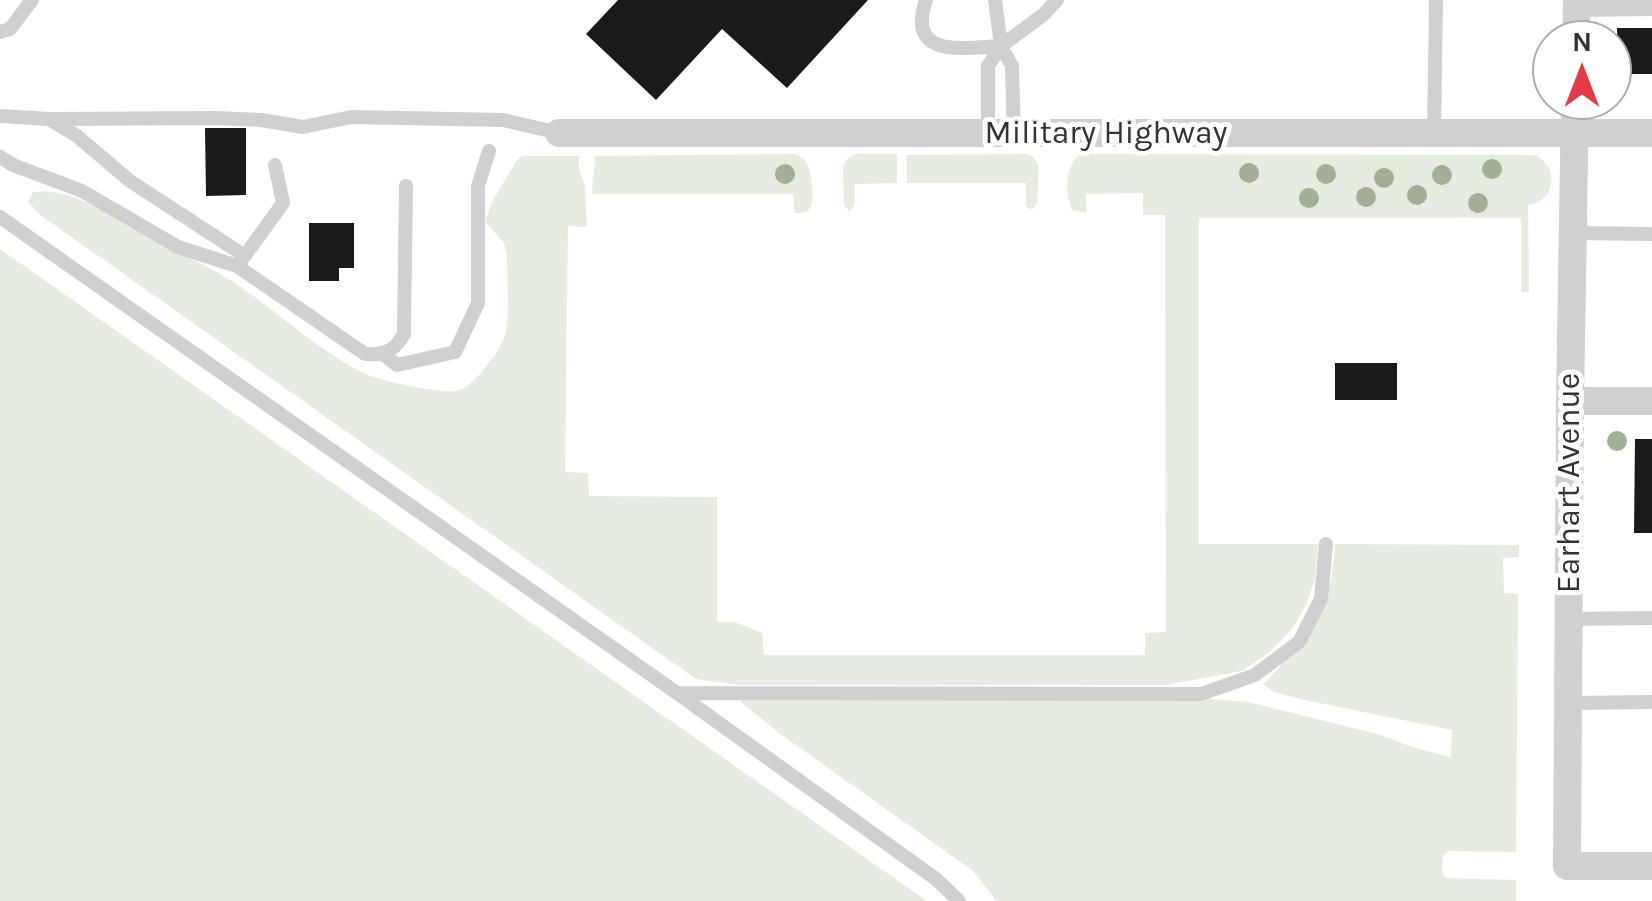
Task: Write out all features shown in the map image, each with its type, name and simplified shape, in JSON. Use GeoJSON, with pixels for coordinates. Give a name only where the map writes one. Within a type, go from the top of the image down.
{"type":"FeatureCollection","features":[{"type":"Feature","properties":{"kind":"street"},"geometry":{"type":"LineString","coordinates":[[1577,2],[1652,2]]}},
{"type":"Feature","properties":{"kind":"street","name":"Earhart Avenue"},"geometry":{"type":"LineString","coordinates":[[1575,120],[1567,866],[1652,866]]}},
{"type":"Feature","properties":{"kind":"street","name":"Military Highway"},"geometry":{"type":"LineString","coordinates":[[560,134],[1652,133]]}},
{"type":"Feature","properties":{"kind":"street"},"geometry":{"type":"LineString","coordinates":[[1570,401],[1652,402]]}},
{"type":"Feature","properties":{"kind":"lane"},"geometry":{"type":"LineString","coordinates":[[0,32],[10,29],[32,0]]}},
{"type":"Feature","properties":{"kind":"lane"},"geometry":{"type":"LineString","coordinates":[[926,0],[921,16],[923,31],[932,44],[945,48],[1001,46]]}},
{"type":"Feature","properties":{"kind":"lane"},"geometry":{"type":"LineString","coordinates":[[995,0],[1001,46],[1012,66],[1001,135]]}},
{"type":"Feature","properties":{"kind":"lane"},"geometry":{"type":"LineString","coordinates":[[1001,135],[988,66],[1001,46],[1057,0]]}},
{"type":"Feature","properties":{"kind":"lane"},"geometry":{"type":"LineString","coordinates":[[1434,134],[1436,0]]}},
{"type":"Feature","properties":{"kind":"lane"},"geometry":{"type":"LineString","coordinates":[[0,116],[215,118],[303,126],[351,117],[502,120],[560,134]]}},
{"type":"Feature","properties":{"kind":"lane"},"geometry":{"type":"LineString","coordinates":[[49,119],[77,136],[130,181],[365,354],[384,355],[398,346],[404,334],[406,186]]}},
{"type":"Feature","properties":{"kind":"lane"},"geometry":{"type":"LineString","coordinates":[[384,355],[396,365],[456,352],[478,303],[478,186],[489,151]]}},
{"type":"Feature","properties":{"kind":"lane"},"geometry":{"type":"LineString","coordinates":[[0,157],[82,191],[178,247],[241,261]]}},
{"type":"Feature","properties":{"kind":"lane"},"geometry":{"type":"LineString","coordinates":[[241,261],[283,204],[276,165]]}},
{"type":"Feature","properties":{"kind":"lane"},"geometry":{"type":"LineString","coordinates":[[0,217],[677,693],[960,901]]}},
{"type":"Feature","properties":{"kind":"lane"},"geometry":{"type":"LineString","coordinates":[[1573,234],[1652,234]]}},
{"type":"Feature","properties":{"kind":"lane"},"geometry":{"type":"LineString","coordinates":[[677,693],[1201,694],[1254,675],[1298,642],[1321,600],[1326,544]]}},
{"type":"Feature","properties":{"kind":"lane"},"geometry":{"type":"LineString","coordinates":[[1569,618],[1652,618]]}},
{"type":"Feature","properties":{"kind":"lane"},"geometry":{"type":"LineString","coordinates":[[1568,703],[1652,702]]}},
{"type":"Feature","properties":{"kind":"shaded area"},"geometry":{"type":"Polygon","coordinates":[[[796,154],[807,163],[812,183],[812,204],[803,213],[795,213],[793,194],[593,194],[595,156],[796,154]]]}},
{"type":"Feature","properties":{"kind":"shaded area"},"geometry":{"type":"Polygon","coordinates":[[[856,154],[897,154],[897,183],[855,184],[855,205],[849,212],[844,204],[843,167],[856,154]]]}},
{"type":"Feature","properties":{"kind":"shaded area"},"geometry":{"type":"Polygon","coordinates":[[[1027,154],[1039,166],[1037,203],[1032,210],[1026,206],[1026,183],[907,183],[907,155],[1027,154]]]}},
{"type":"Feature","properties":{"kind":"shaded area"},"geometry":{"type":"Polygon","coordinates":[[[1081,154],[1533,155],[1550,172],[1552,180],[1546,196],[1528,205],[1529,292],[1521,292],[1521,218],[1199,218],[1199,544],[1318,544],[1315,579],[1292,629],[1270,652],[1242,671],[1165,685],[736,685],[696,679],[39,214],[28,201],[33,192],[77,198],[232,281],[329,353],[363,373],[412,386],[452,391],[466,387],[480,373],[506,332],[507,255],[504,243],[485,222],[492,202],[522,156],[579,156],[587,227],[568,226],[565,472],[588,473],[589,496],[717,497],[717,622],[735,622],[762,633],[764,655],[1145,655],[1145,633],[1166,632],[1165,215],[1143,215],[1143,193],[1086,194],[1086,213],[1072,210],[1068,180],[1071,165],[1081,154]]]}},
{"type":"Feature","properties":{"kind":"shaded area"},"geometry":{"type":"Polygon","coordinates":[[[0,249],[924,899],[926,901],[0,901],[0,249]]]}},
{"type":"Feature","properties":{"kind":"shaded area"},"geometry":{"type":"Polygon","coordinates":[[[1335,544],[1519,545],[1519,557],[1503,558],[1504,593],[1518,594],[1516,852],[1448,851],[1443,856],[1442,871],[1445,878],[1516,880],[1516,901],[997,901],[973,871],[740,701],[750,697],[1188,697],[1248,702],[1451,757],[1452,730],[1300,699],[1274,692],[1263,684],[1298,645],[1320,611],[1329,587],[1335,544]]]}},
{"type":"Feature","properties":{"kind":"building"},"geometry":{"type":"Polygon","coordinates":[[[618,0],[868,0],[787,88],[722,29],[656,100],[586,34],[618,0]]]}},
{"type":"Feature","properties":{"kind":"building"},"geometry":{"type":"Polygon","coordinates":[[[1632,28],[1652,28],[1652,74],[1632,74],[1632,28]]]}},
{"type":"Feature","properties":{"kind":"building"},"geometry":{"type":"Polygon","coordinates":[[[205,128],[246,128],[246,195],[206,196],[205,128]]]}},
{"type":"Feature","properties":{"kind":"building"},"geometry":{"type":"Polygon","coordinates":[[[309,223],[354,223],[354,268],[339,268],[339,281],[309,281],[309,223]]]}},
{"type":"Feature","properties":{"kind":"building"},"geometry":{"type":"Polygon","coordinates":[[[1335,363],[1397,363],[1397,400],[1335,400],[1335,363]]]}},
{"type":"Feature","properties":{"kind":"building"},"geometry":{"type":"Polygon","coordinates":[[[1635,439],[1652,439],[1652,533],[1634,533],[1635,439]]]}}]}
